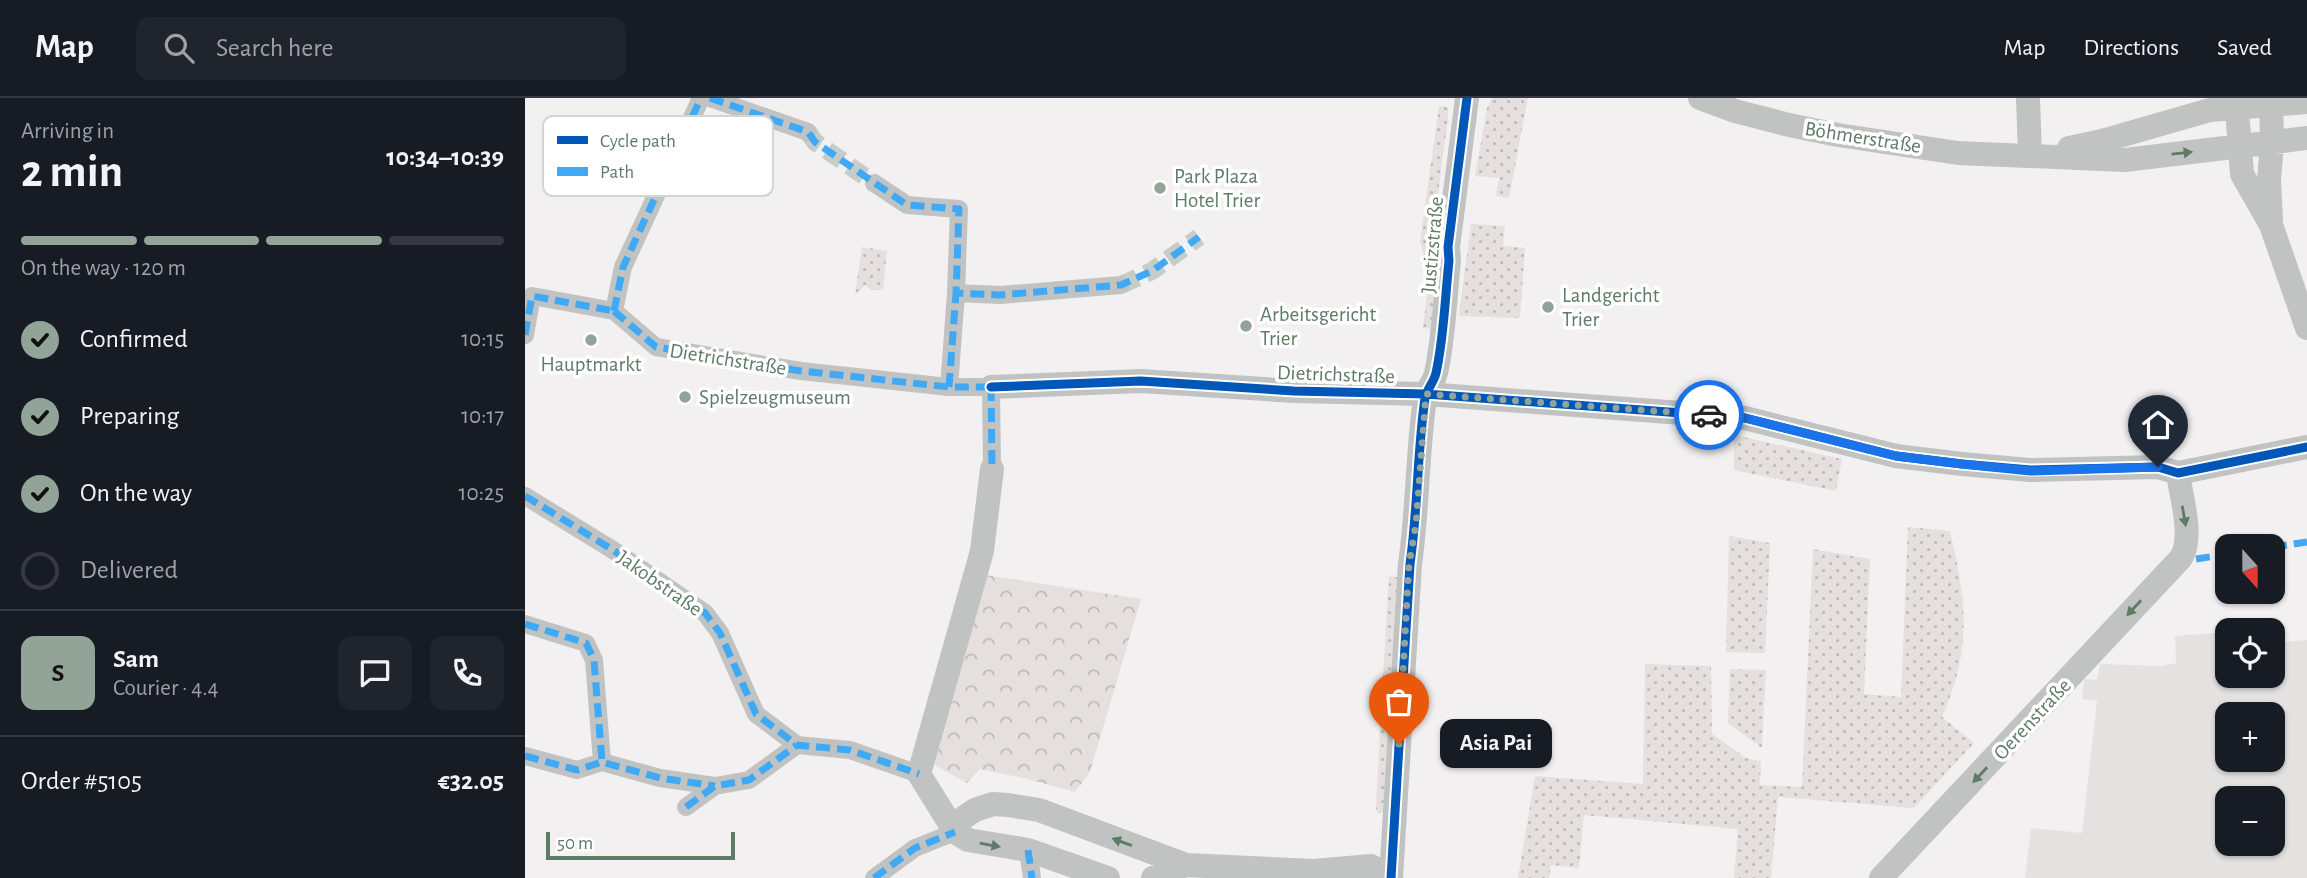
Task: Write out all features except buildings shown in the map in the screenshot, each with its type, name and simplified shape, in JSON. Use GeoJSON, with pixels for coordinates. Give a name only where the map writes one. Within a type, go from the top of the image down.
{"type":"FeatureCollection","features":[{"type":"Feature","properties":{"kind":"street"},"geometry":{"type":"LineString","coordinates":[[693,116],[701,98]]}},
{"type":"Feature","properties":{"kind":"street"},"geometry":{"type":"LineString","coordinates":[[710,98],[762,116]]}},
{"type":"Feature","properties":{"kind":"street","name":"Justizstraße"},"geometry":{"type":"LineString","coordinates":[[1391,878],[1409,564],[1416,524],[1426,394],[1436,376],[1449,261],[1448,247],[1467,98]]}},
{"type":"Feature","properties":{"kind":"street","name":"Böhmerstraße"},"geometry":{"type":"LineString","coordinates":[[1700,98],[1735,111],[1838,135],[1958,153],[2125,160],[2307,138]]}},
{"type":"Feature","properties":{"kind":"street"},"geometry":{"type":"LineString","coordinates":[[2028,98],[2030,155]]}},
{"type":"Feature","properties":{"kind":"street"},"geometry":{"type":"LineString","coordinates":[[2173,120],[2191,98]]}},
{"type":"Feature","properties":{"kind":"street"},"geometry":{"type":"LineString","coordinates":[[2271,101],[2271,225]]}},
{"type":"Feature","properties":{"kind":"street","name":"Böhmerstraße"},"geometry":{"type":"LineString","coordinates":[[2030,155],[2102,141],[2236,103],[2307,102]]}},
{"type":"Feature","properties":{"kind":"street"},"geometry":{"type":"LineString","coordinates":[[2236,103],[2242,174],[2271,225],[2307,328]]}},
{"type":"Feature","properties":{"kind":"street"},"geometry":{"type":"LineString","coordinates":[[773,120],[808,132]]}},
{"type":"Feature","properties":{"kind":"street"},"geometry":{"type":"LineString","coordinates":[[874,183],[907,205],[959,209],[949,387]]}},
{"type":"Feature","properties":{"kind":"street"},"geometry":{"type":"LineString","coordinates":[[525,335],[529,295],[614,311],[623,267],[656,196]]}},
{"type":"Feature","properties":{"kind":"street"},"geometry":{"type":"LineString","coordinates":[[955,293],[1000,295],[1121,285]]}},
{"type":"Feature","properties":{"kind":"street","name":"Dietrichstraße"},"geometry":{"type":"LineString","coordinates":[[614,311],[656,347],[801,371],[949,387],[1141,381],[1294,391],[1426,394],[1745,418],[1896,456],[2030,471],[2158,467],[2178,472],[2307,447]]}},
{"type":"Feature","properties":{"kind":"street"},"geometry":{"type":"LineString","coordinates":[[919,774],[982,551],[992,469],[991,387]]}},
{"type":"Feature","properties":{"kind":"street","name":"Oerenstraße"},"geometry":{"type":"LineString","coordinates":[[1881,878],[2181,558],[2186,549],[2187,536],[2178,472]]}},
{"type":"Feature","properties":{"kind":"street","name":"Jakobstraße"},"geometry":{"type":"LineString","coordinates":[[525,496],[613,550],[705,614],[720,633],[756,713],[797,745]]}},
{"type":"Feature","properties":{"kind":"street"},"geometry":{"type":"LineString","coordinates":[[525,624],[586,643],[594,660],[602,762]]}},
{"type":"Feature","properties":{"kind":"street"},"geometry":{"type":"LineString","coordinates":[[525,756],[577,770],[602,762],[660,778],[715,786],[749,780],[797,745],[850,750],[919,774],[955,832],[968,840],[1028,850],[1108,878]]}},
{"type":"Feature","properties":{"kind":"street"},"geometry":{"type":"LineString","coordinates":[[686,807],[715,786]]}},
{"type":"Feature","properties":{"kind":"street"},"geometry":{"type":"LineString","coordinates":[[874,878],[915,848],[955,832],[963,818],[975,810],[993,804],[1039,810],[1186,865],[1314,872],[1371,866],[1380,872],[1382,878]]}},
{"type":"Feature","properties":{"kind":"street"},"geometry":{"type":"LineString","coordinates":[[1342,870],[1361,862],[1375,851],[1387,839],[1393,821]]}},
{"type":"Feature","properties":{"kind":"street"},"geometry":{"type":"LineString","coordinates":[[1028,850],[1032,878]]}},
{"type":"Feature","properties":{"kind":"street"},"geometry":{"type":"LineString","coordinates":[[1153,878],[1186,865]]}},
{"type":"Feature","properties":{"kind":"shaded area"},"geometry":{"type":"Polygon","coordinates":[[[2215,633],[2215,688],[2285,688],[2285,642],[2307,640],[2307,878],[2025,878],[2031,828],[2082,833],[2097,701],[2082,699],[2084,679],[2097,680],[2100,664],[2161,666],[2176,663],[2175,636],[2215,633]]]}},
{"type":"Feature","properties":{"kind":"green space"},"geometry":{"type":"Polygon","coordinates":[[[1492,98],[1528,98],[1509,198],[1496,196],[1499,178],[1475,176],[1487,108],[1492,98]]]}},
{"type":"Feature","properties":{"kind":"green space"},"geometry":{"type":"Polygon","coordinates":[[[1439,107],[1448,108],[1448,118],[1432,240],[1439,270],[1434,329],[1423,328],[1429,277],[1420,241],[1439,107]]]}},
{"type":"Feature","properties":{"kind":"green space"},"geometry":{"type":"Polygon","coordinates":[[[1471,224],[1505,226],[1503,246],[1525,248],[1520,318],[1459,316],[1471,224]]]}},
{"type":"Feature","properties":{"kind":"green space"},"geometry":{"type":"Polygon","coordinates":[[[862,247],[887,251],[883,290],[872,290],[865,285],[855,295],[862,247]]]}},
{"type":"Feature","properties":{"kind":"green space"},"geometry":{"type":"Polygon","coordinates":[[[1734,435],[1842,459],[1836,491],[1734,470],[1734,435]]]}},
{"type":"Feature","properties":{"kind":"green space"},"geometry":{"type":"Polygon","coordinates":[[[1908,527],[1950,531],[1960,580],[1964,625],[1958,669],[1942,717],[1974,743],[1914,808],[1778,797],[1771,878],[1734,878],[1738,829],[1584,815],[1579,868],[1551,865],[1549,878],[1518,878],[1535,776],[1643,784],[1645,664],[1711,666],[1712,734],[1746,758],[1761,761],[1760,785],[1802,787],[1813,549],[1870,559],[1864,694],[1901,697],[1908,527]]]}},
{"type":"Feature","properties":{"kind":"green space"},"geometry":{"type":"Polygon","coordinates":[[[1729,536],[1770,543],[1765,653],[1726,652],[1729,536]]]}},
{"type":"Feature","properties":{"kind":"green space"},"geometry":{"type":"Polygon","coordinates":[[[985,575],[1141,599],[1090,772],[1075,792],[980,769],[967,783],[931,763],[985,575]]]}},
{"type":"Feature","properties":{"kind":"green space"},"geometry":{"type":"Polygon","coordinates":[[[1389,576],[1401,578],[1392,680],[1385,680],[1383,676],[1389,576]]]}},
{"type":"Feature","properties":{"kind":"green space"},"geometry":{"type":"Polygon","coordinates":[[[1730,669],[1766,670],[1762,748],[1728,723],[1730,669]]]}},
{"type":"Feature","properties":{"kind":"green space"},"geometry":{"type":"Polygon","coordinates":[[[1383,709],[1391,709],[1384,811],[1378,813],[1376,809],[1383,709]]]}},
{"type":"Feature","properties":{"kind":"tunnel"},"geometry":{"type":"LineString","coordinates":[[808,132],[815,142],[874,183]]}},
{"type":"Feature","properties":{"kind":"tunnel"},"geometry":{"type":"LineString","coordinates":[[1121,285],[1152,271],[1199,237]]}},
{"type":"Feature","properties":{"kind":"marked path"},"geometry":{"type":"LineString","coordinates":[[693,116],[701,98]]}},
{"type":"Feature","properties":{"kind":"marked path"},"geometry":{"type":"LineString","coordinates":[[710,98],[762,116]]}},
{"type":"Feature","properties":{"kind":"marked path"},"geometry":{"type":"LineString","coordinates":[[773,120],[808,132],[815,142],[907,205],[959,209],[956,293],[1000,295],[1121,285],[1152,271],[1199,237]]}},
{"type":"Feature","properties":{"kind":"marked path"},"geometry":{"type":"LineString","coordinates":[[614,311],[623,267],[656,196]]}},
{"type":"Feature","properties":{"kind":"marked path"},"geometry":{"type":"LineString","coordinates":[[949,387],[956,293]]}},
{"type":"Feature","properties":{"kind":"marked path"},"geometry":{"type":"LineString","coordinates":[[525,335],[532,296],[614,311]]}},
{"type":"Feature","properties":{"kind":"marked path"},"geometry":{"type":"LineString","coordinates":[[614,311],[656,347],[801,371],[949,387],[996,387]]}},
{"type":"Feature","properties":{"kind":"marked path"},"geometry":{"type":"LineString","coordinates":[[991,387],[992,469]]}},
{"type":"Feature","properties":{"kind":"marked path"},"geometry":{"type":"LineString","coordinates":[[525,496],[613,550],[705,613],[720,633],[756,714],[797,745],[850,750],[919,774]]}},
{"type":"Feature","properties":{"kind":"marked path"},"geometry":{"type":"LineString","coordinates":[[2285,545],[2307,542]]}},
{"type":"Feature","properties":{"kind":"marked path"},"geometry":{"type":"LineString","coordinates":[[2196,559],[2215,556]]}},
{"type":"Feature","properties":{"kind":"marked path"},"geometry":{"type":"LineString","coordinates":[[525,624],[586,643],[594,660],[602,762]]}},
{"type":"Feature","properties":{"kind":"marked path"},"geometry":{"type":"LineString","coordinates":[[686,807],[715,786],[749,780],[797,745]]}},
{"type":"Feature","properties":{"kind":"marked path"},"geometry":{"type":"LineString","coordinates":[[525,756],[577,770],[602,762],[660,778],[715,786]]}},
{"type":"Feature","properties":{"kind":"marked path"},"geometry":{"type":"LineString","coordinates":[[874,878],[915,848],[955,832]]}},
{"type":"Feature","properties":{"kind":"marked path"},"geometry":{"type":"LineString","coordinates":[[1028,850],[1032,878]]}},
{"type":"Feature","properties":{"kind":"cycle path"},"geometry":{"type":"LineString","coordinates":[[1391,878],[1410,564],[1422,419],[1425,398],[1435,376],[1441,346],[1448,247],[1467,98]]}},
{"type":"Feature","properties":{"kind":"cycle path"},"geometry":{"type":"LineString","coordinates":[[991,387],[1141,381],[1294,391],[1426,394],[1722,416],[1745,418],[1896,456],[2030,470],[2158,467],[2178,473],[2307,447]]}},
{"type":"Feature","properties":{"kind":"way so far"},"geometry":{"type":"LineString","coordinates":[[1399,744],[1409,564],[1416,524],[1426,394],[1709,415]]}},
{"type":"Feature","properties":{"kind":"place","name":"Park Plaza Hotel Trier"},"geometry":{"type":"Point","coordinates":[1160,188]}},
{"type":"Feature","properties":{"kind":"place","name":"Landgericht Trier"},"geometry":{"type":"Point","coordinates":[1548,307]}},
{"type":"Feature","properties":{"kind":"place","name":"Arbeitsgericht Trier"},"geometry":{"type":"Point","coordinates":[1246,326]}},
{"type":"Feature","properties":{"kind":"place","name":"Hauptmarkt"},"geometry":{"type":"Point","coordinates":[591,340]}},
{"type":"Feature","properties":{"kind":"place","name":"Spielzeugmuseum"},"geometry":{"type":"Point","coordinates":[685,397]}},
{"type":"Feature","properties":{"kind":"place","name":"Asia Pai"},"geometry":{"type":"Point","coordinates":[1399,744]}},
{"type":"Feature","properties":{"kind":"route"},"geometry":{"type":"LineString","coordinates":[[1709,415],[1745,418],[1896,456],[1962,464],[2030,471],[2158,467]]}}]}
